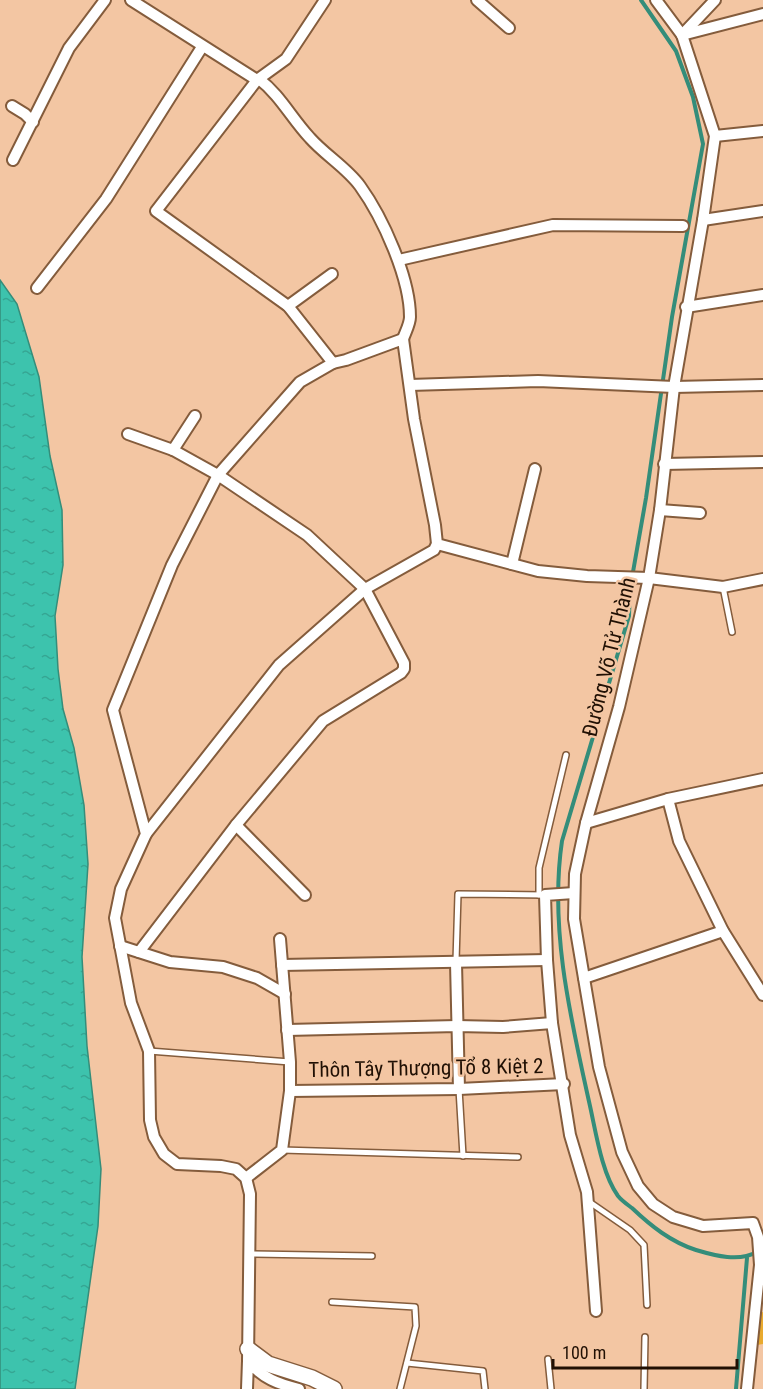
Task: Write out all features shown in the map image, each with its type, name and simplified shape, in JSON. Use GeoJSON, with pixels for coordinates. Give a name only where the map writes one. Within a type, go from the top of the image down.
{"type":"FeatureCollection","features":[{"type":"Feature","properties":{"kind":"street"},"geometry":{"type":"LineString","coordinates":[[13,160],[69,48],[105,0]]}},
{"type":"Feature","properties":{"kind":"street"},"geometry":{"type":"LineString","coordinates":[[131,0],[202,47],[272,88],[310,138],[359,185],[399,260],[410,319],[403,339],[414,419],[437,544],[434,550],[365,589],[279,665],[146,834],[117,901],[115,918],[131,1003],[149,1051],[150,1120],[154,1137],[164,1154],[177,1164],[236,1169],[246,1178],[250,1194],[247,1389]]}},
{"type":"Feature","properties":{"kind":"street"},"geometry":{"type":"LineString","coordinates":[[325,0],[286,59],[258,80],[156,211],[288,306],[333,363]]}},
{"type":"Feature","properties":{"kind":"street"},"geometry":{"type":"LineString","coordinates":[[477,0],[509,28]]}},
{"type":"Feature","properties":{"kind":"street","name":"Đường Võ Tử Thành"},"geometry":{"type":"LineString","coordinates":[[656,0],[682,35],[715,136],[703,220],[672,387],[660,510],[619,706],[586,823],[573,893],[574,919],[599,1067],[622,1152],[638,1186],[653,1204],[673,1218],[703,1226],[758,1224],[759,1306]]}},
{"type":"Feature","properties":{"kind":"street"},"geometry":{"type":"LineString","coordinates":[[682,35],[715,0]]}},
{"type":"Feature","properties":{"kind":"street"},"geometry":{"type":"LineString","coordinates":[[682,35],[763,14]]}},
{"type":"Feature","properties":{"kind":"street"},"geometry":{"type":"LineString","coordinates":[[37,288],[106,199],[202,47]]}},
{"type":"Feature","properties":{"kind":"street"},"geometry":{"type":"LineString","coordinates":[[12,106],[33,122]]}},
{"type":"Feature","properties":{"kind":"street"},"geometry":{"type":"LineString","coordinates":[[715,136],[763,131]]}},
{"type":"Feature","properties":{"kind":"street"},"geometry":{"type":"LineString","coordinates":[[703,220],[763,211]]}},
{"type":"Feature","properties":{"kind":"street"},"geometry":{"type":"LineString","coordinates":[[399,260],[554,225],[683,226]]}},
{"type":"Feature","properties":{"kind":"street"},"geometry":{"type":"LineString","coordinates":[[288,306],[332,274]]}},
{"type":"Feature","properties":{"kind":"street"},"geometry":{"type":"LineString","coordinates":[[686,307],[763,295]]}},
{"type":"Feature","properties":{"kind":"street"},"geometry":{"type":"LineString","coordinates":[[146,834],[113,710],[172,565],[218,475],[300,382],[333,363],[403,339]]}},
{"type":"Feature","properties":{"kind":"street"},"geometry":{"type":"LineString","coordinates":[[410,385],[538,381],[672,387],[763,385]]}},
{"type":"Feature","properties":{"kind":"street"},"geometry":{"type":"LineString","coordinates":[[173,450],[195,416]]}},
{"type":"Feature","properties":{"kind":"street"},"geometry":{"type":"LineString","coordinates":[[128,434],[173,450],[218,475],[307,535],[365,589],[404,663],[401,673],[323,721],[236,825],[140,952]]}},
{"type":"Feature","properties":{"kind":"street"},"geometry":{"type":"LineString","coordinates":[[664,464],[763,462]]}},
{"type":"Feature","properties":{"kind":"street"},"geometry":{"type":"LineString","coordinates":[[512,564],[535,469]]}},
{"type":"Feature","properties":{"kind":"street"},"geometry":{"type":"LineString","coordinates":[[660,510],[700,513]]}},
{"type":"Feature","properties":{"kind":"street"},"geometry":{"type":"LineString","coordinates":[[437,544],[538,571],[645,578],[723,587],[763,579]]}},
{"type":"Feature","properties":{"kind":"street"},"geometry":{"type":"LineString","coordinates":[[586,823],[668,800],[763,779]]}},
{"type":"Feature","properties":{"kind":"street"},"geometry":{"type":"LineString","coordinates":[[668,800],[679,841],[723,932],[763,995]]}},
{"type":"Feature","properties":{"kind":"street"},"geometry":{"type":"LineString","coordinates":[[236,825],[305,895]]}},
{"type":"Feature","properties":{"kind":"street"},"geometry":{"type":"LineString","coordinates":[[573,893],[542,895],[552,1023],[564,1084],[570,1136],[588,1201],[596,1311]]}},
{"type":"Feature","properties":{"kind":"street"},"geometry":{"type":"LineString","coordinates":[[584,978],[723,932]]}},
{"type":"Feature","properties":{"kind":"street"},"geometry":{"type":"LineString","coordinates":[[246,1178],[282,1150],[290,1091],[290,1062],[280,939]]}},
{"type":"Feature","properties":{"kind":"street"},"geometry":{"type":"LineString","coordinates":[[120,946],[170,962],[223,967],[257,978],[285,993]]}},
{"type":"Feature","properties":{"kind":"street"},"geometry":{"type":"LineString","coordinates":[[282,965],[547,960]]}},
{"type":"Feature","properties":{"kind":"street"},"geometry":{"type":"LineString","coordinates":[[456,963],[459,1089]]}},
{"type":"Feature","properties":{"kind":"street"},"geometry":{"type":"LineString","coordinates":[[287,1030],[503,1027],[552,1023]]}},
{"type":"Feature","properties":{"kind":"street","name":"Thôn Tây Thượng Tổ 8 Kiệt 2"},"geometry":{"type":"LineString","coordinates":[[290,1091],[459,1089],[564,1084]]}},
{"type":"Feature","properties":{"kind":"street"},"geometry":{"type":"LineString","coordinates":[[747,1389],[759,1306]]}},
{"type":"Feature","properties":{"kind":"street"},"geometry":{"type":"LineString","coordinates":[[248,1355],[255,1370],[279,1384],[299,1389]]}},
{"type":"Feature","properties":{"kind":"street"},"geometry":{"type":"LineString","coordinates":[[248,1355],[312,1378],[334,1389]]}},
{"type":"Feature","properties":{"kind":"lane"},"geometry":{"type":"LineString","coordinates":[[723,587],[732,632]]}},
{"type":"Feature","properties":{"kind":"lane"},"geometry":{"type":"LineString","coordinates":[[456,963],[458,894],[542,895],[539,868],[566,755]]}},
{"type":"Feature","properties":{"kind":"lane"},"geometry":{"type":"LineString","coordinates":[[149,1051],[290,1062]]}},
{"type":"Feature","properties":{"kind":"lane"},"geometry":{"type":"LineString","coordinates":[[459,1089],[463,1156]]}},
{"type":"Feature","properties":{"kind":"lane"},"geometry":{"type":"LineString","coordinates":[[282,1150],[518,1157]]}},
{"type":"Feature","properties":{"kind":"lane"},"geometry":{"type":"LineString","coordinates":[[588,1201],[630,1230],[644,1245],[647,1305]]}},
{"type":"Feature","properties":{"kind":"lane"},"geometry":{"type":"LineString","coordinates":[[249,1254],[372,1256]]}},
{"type":"Feature","properties":{"kind":"lane"},"geometry":{"type":"LineString","coordinates":[[332,1302],[415,1307],[416,1326],[400,1389]]}},
{"type":"Feature","properties":{"kind":"lane"},"geometry":{"type":"LineString","coordinates":[[644,1389],[645,1337]]}},
{"type":"Feature","properties":{"kind":"lane"},"geometry":{"type":"LineString","coordinates":[[548,1359],[551,1389]]}},
{"type":"Feature","properties":{"kind":"lane"},"geometry":{"type":"LineString","coordinates":[[407,1363],[483,1371],[484,1389]]}},
{"type":"Feature","properties":{"kind":"water"},"geometry":{"type":"Polygon","coordinates":[[[0,280],[17,304],[39,377],[50,456],[62,510],[63,565],[55,616],[58,669],[63,709],[74,748],[84,805],[88,864],[82,957],[87,1046],[101,1169],[98,1226],[75,1389],[0,1389],[0,280]]]}},
{"type":"Feature","properties":{"kind":"building"},"geometry":{"type":"Polygon","coordinates":[[[763,1312],[763,1344],[757,1345],[760,1313],[763,1312]]]}},
{"type":"Feature","properties":{"kind":"waterway"},"geometry":{"type":"LineString","coordinates":[[641,0],[676,51],[693,97],[703,144],[672,317],[646,498],[630,589],[629,616],[562,841],[558,907],[560,941],[569,1008],[597,1141],[612,1187],[623,1201],[654,1227],[687,1247],[727,1257],[743,1257],[757,1252]]}},
{"type":"Feature","properties":{"kind":"waterway"},"geometry":{"type":"LineString","coordinates":[[736,1389],[747,1258]]}}]}
